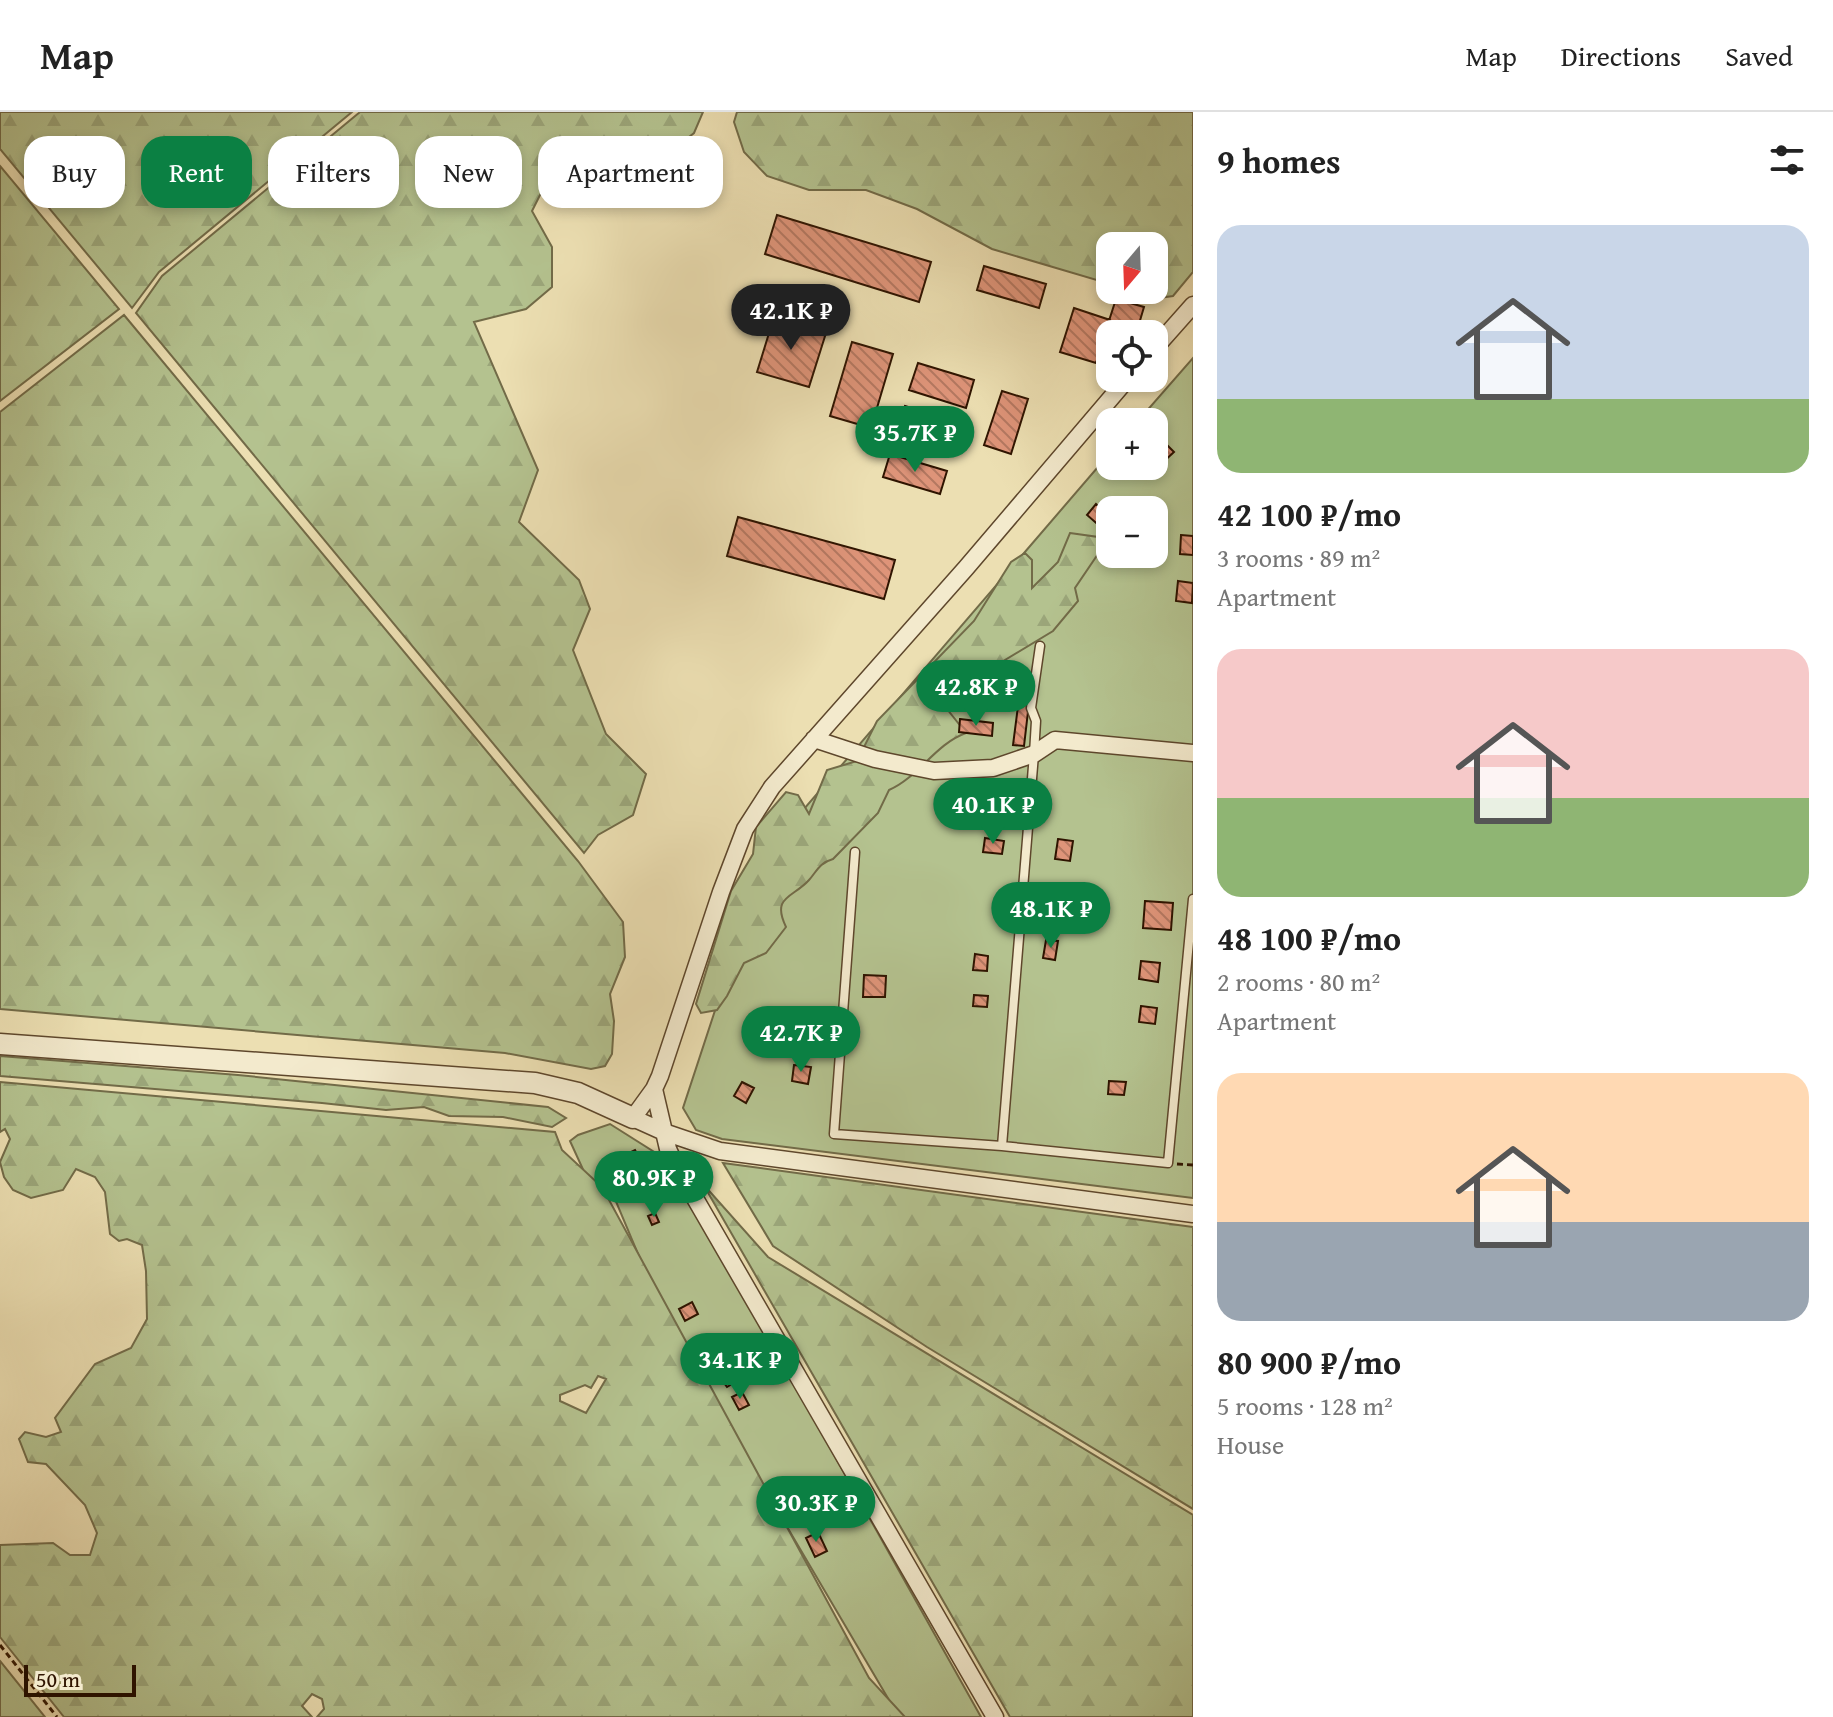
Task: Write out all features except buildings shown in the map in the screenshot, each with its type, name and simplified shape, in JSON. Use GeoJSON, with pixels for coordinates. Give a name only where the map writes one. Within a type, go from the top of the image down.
{"type":"FeatureCollection","features":[{"type":"Feature","properties":{"kind":"street"},"geometry":{"type":"LineString","coordinates":[[1168,333],[1193,305]]}},
{"type":"Feature","properties":{"kind":"street"},"geometry":{"type":"LineString","coordinates":[[633,1118],[654,1089],[672,1044],[721,892],[745,829],[772,787],[966,568],[1116,392]]}},
{"type":"Feature","properties":{"kind":"street"},"geometry":{"type":"LineString","coordinates":[[814,739],[875,759],[934,771],[993,768],[1034,754],[1055,740],[1193,753]]}},
{"type":"Feature","properties":{"kind":"street"},"geometry":{"type":"LineString","coordinates":[[0,1044],[535,1083],[578,1093],[664,1132],[720,1151],[1193,1214]]}},
{"type":"Feature","properties":{"kind":"street"},"geometry":{"type":"LineString","coordinates":[[654,1089],[674,1162],[995,1717]]}},
{"type":"Feature","properties":{"kind":"lane"},"geometry":{"type":"LineString","coordinates":[[1002,1146],[1034,754],[1036,721],[1031,708],[1040,646]]}},
{"type":"Feature","properties":{"kind":"lane"},"geometry":{"type":"LineString","coordinates":[[855,852],[834,1134],[1002,1146],[1168,1163],[1193,899]]}},
{"type":"Feature","properties":{"kind":"path"},"geometry":{"type":"LineString","coordinates":[[0,1645],[57,1717]]}},
{"type":"Feature","properties":{"kind":"green space"},"geometry":{"type":"Polygon","coordinates":[[[0,112],[352,112],[323,136],[268,136],[268,182],[252,195],[252,136],[141,136],[141,208],[236,208],[159,272],[132,308],[49,208],[125,208],[125,136],[24,136],[24,178],[0,149],[0,112]]]}},
{"type":"Feature","properties":{"kind":"green space"},"geometry":{"type":"Polygon","coordinates":[[[360,112],[703,112],[690,136],[538,136],[538,199],[532,211],[552,247],[552,287],[526,309],[474,322],[538,470],[519,522],[579,580],[590,609],[573,650],[606,734],[646,774],[633,815],[598,835],[584,853],[136,313],[162,276],[244,208],[252,208],[252,201],[268,188],[268,208],[399,208],[399,136],[331,136],[360,112]]]}},
{"type":"Feature","properties":{"kind":"green space"},"geometry":{"type":"Polygon","coordinates":[[[737,112],[1193,112],[1193,272],[1173,296],[1168,297],[1168,232],[1096,232],[1096,280],[992,249],[917,209],[866,190],[809,190],[767,176],[744,152],[734,122],[737,112]]]}},
{"type":"Feature","properties":{"kind":"green space"},"geometry":{"type":"Polygon","coordinates":[[[0,166],[24,195],[24,208],[35,208],[119,309],[0,401],[0,166]]]}},
{"type":"Feature","properties":{"kind":"green space"},"geometry":{"type":"Polygon","coordinates":[[[124,315],[578,861],[623,922],[625,957],[610,994],[614,1021],[612,1054],[605,1066],[591,1069],[505,1053],[0,1009],[0,412],[124,315]]]}},
{"type":"Feature","properties":{"kind":"green space"},"geometry":{"type":"Polygon","coordinates":[[[1193,358],[1193,1198],[722,1139],[696,1130],[683,1108],[767,852],[1096,469],[1096,480],[1168,480],[1168,408],[1149,408],[1163,392],[1168,392],[1168,387],[1193,358]]]}},
{"type":"Feature","properties":{"kind":"green space"},"geometry":{"type":"Polygon","coordinates":[[[1070,533],[1096,537],[1096,557],[1075,588],[1078,601],[1053,631],[1000,663],[986,679],[947,709],[966,733],[945,745],[889,790],[878,813],[833,859],[821,865],[803,886],[782,903],[786,927],[766,953],[744,963],[717,1010],[701,1013],[696,1004],[731,891],[753,854],[756,827],[786,792],[798,795],[809,814],[827,770],[857,761],[877,721],[974,621],[1011,562],[1025,553],[1032,560],[1032,588],[1058,562],[1070,533]]]}},
{"type":"Feature","properties":{"kind":"green space"},"geometry":{"type":"Polygon","coordinates":[[[0,1056],[238,1075],[548,1107],[566,1118],[552,1127],[503,1117],[449,1116],[424,1107],[386,1110],[0,1076],[0,1056]]]}},
{"type":"Feature","properties":{"kind":"green space"},"geometry":{"type":"Polygon","coordinates":[[[0,1082],[555,1132],[562,1150],[602,1187],[869,1678],[905,1717],[317,1717],[324,1709],[322,1699],[312,1694],[302,1706],[312,1717],[64,1717],[0,1637],[0,1545],[53,1543],[70,1555],[90,1555],[97,1533],[85,1505],[46,1464],[28,1462],[19,1439],[25,1432],[46,1437],[61,1432],[55,1418],[95,1364],[131,1348],[147,1319],[146,1271],[142,1245],[127,1239],[119,1241],[110,1234],[105,1192],[95,1177],[76,1169],[63,1190],[31,1198],[13,1190],[4,1177],[0,1162],[10,1139],[5,1129],[0,1132],[0,1082]],[[598,1376],[591,1388],[585,1385],[560,1395],[560,1401],[586,1413],[606,1379],[598,1376]]]}},
{"type":"Feature","properties":{"kind":"green space"},"geometry":{"type":"Polygon","coordinates":[[[610,1124],[659,1155],[726,1262],[981,1717],[899,1717],[667,1323],[607,1180],[591,1187],[570,1141],[610,1124]]]}},
{"type":"Feature","properties":{"kind":"green space"},"geometry":{"type":"Polygon","coordinates":[[[723,1163],[1193,1227],[1193,1509],[927,1347],[773,1246],[723,1163]]]}},
{"type":"Feature","properties":{"kind":"green space"},"geometry":{"type":"Polygon","coordinates":[[[703,1184],[768,1257],[1193,1515],[1193,1717],[1010,1717],[703,1184]]]}},
{"type":"Feature","properties":{"kind":"green space"},"geometry":{"type":"Polygon","coordinates":[[[0,1661],[45,1717],[0,1717],[0,1661]]]}}]}
